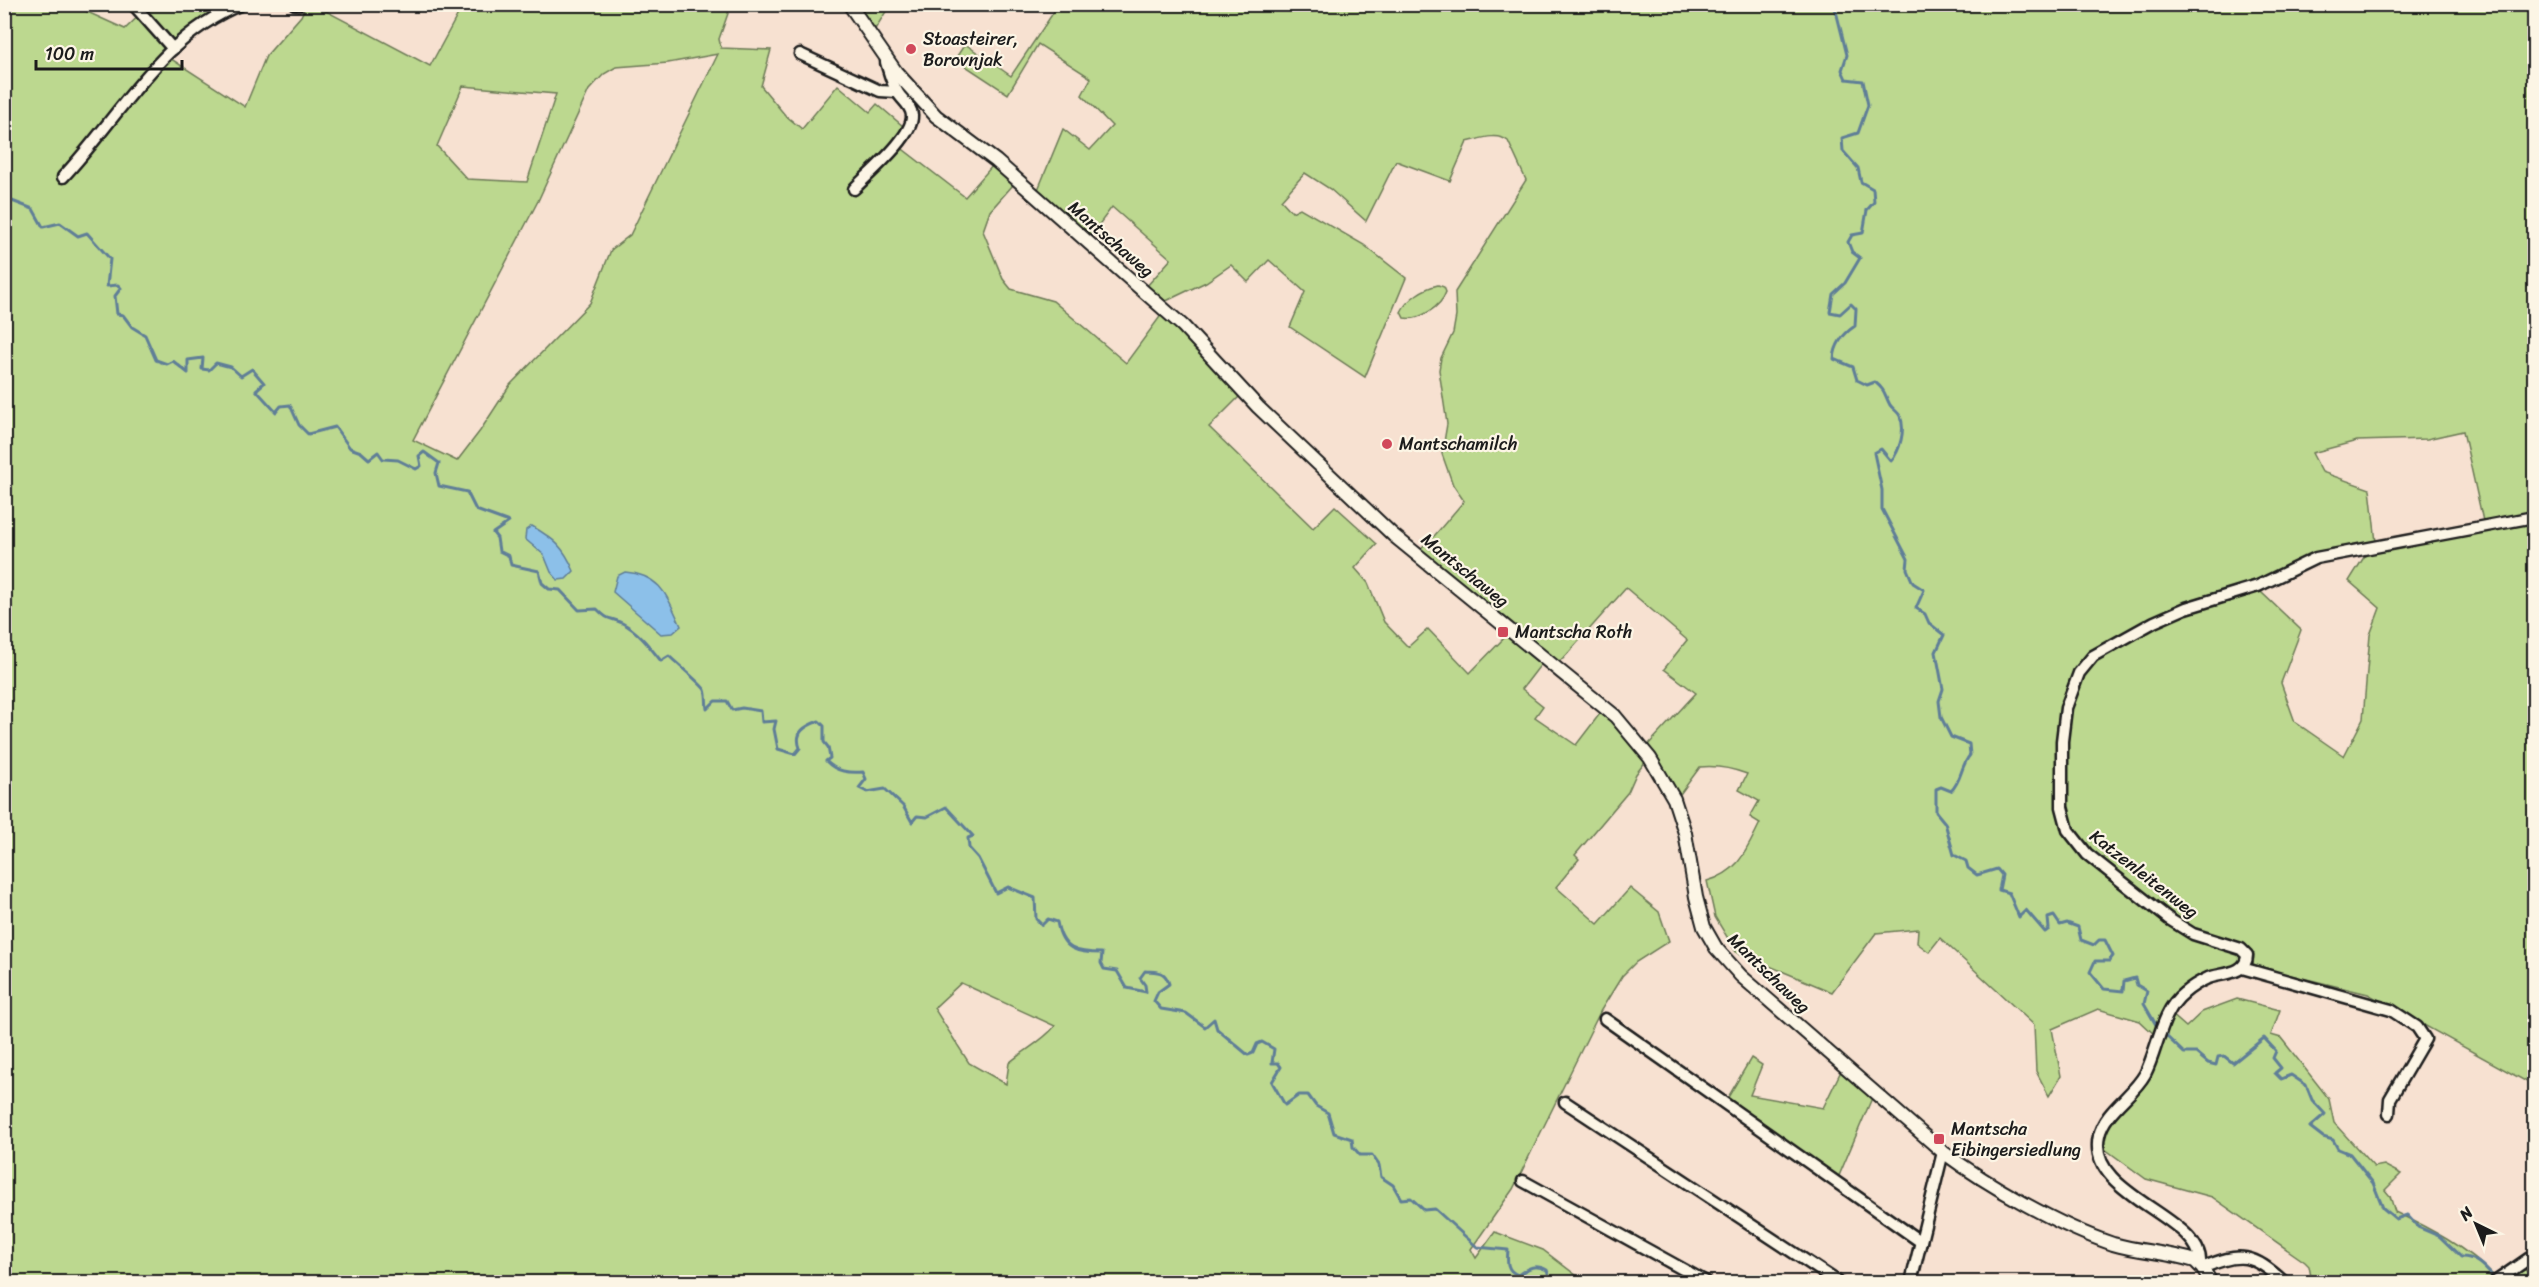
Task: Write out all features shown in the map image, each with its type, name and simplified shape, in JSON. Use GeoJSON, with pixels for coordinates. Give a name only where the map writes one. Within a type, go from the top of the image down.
{"type":"FeatureCollection","features":[{"type":"Feature","properties":{"kind":"street"},"geometry":{"type":"LineString","coordinates":[[133,4],[173,49]]}},
{"type":"Feature","properties":{"kind":"street"},"geometry":{"type":"LineString","coordinates":[[63,177],[150,72],[173,49],[212,20],[242,4]]}},
{"type":"Feature","properties":{"kind":"street","name":"Mantschaweg"},"geometry":{"type":"LineString","coordinates":[[849,4],[896,72],[936,116],[996,161],[1177,321],[1258,407],[1393,535],[1615,716],[1650,758],[1674,799],[1685,833],[1700,915],[1716,948],[1763,997],[1942,1152],[1986,1182],[2086,1233],[2115,1245],[2185,1258],[2201,1266]]}},
{"type":"Feature","properties":{"kind":"street"},"geometry":{"type":"LineString","coordinates":[[854,189],[908,130],[912,116],[909,106],[897,92],[880,48]]}},
{"type":"Feature","properties":{"kind":"street"},"geometry":{"type":"LineString","coordinates":[[800,54],[880,92],[897,92]]}},
{"type":"Feature","properties":{"kind":"street"},"geometry":{"type":"LineString","coordinates":[[909,106],[936,116]]}},
{"type":"Feature","properties":{"kind":"street","name":"Katzenleitenweg"},"geometry":{"type":"LineString","coordinates":[[2242,968],[2247,958],[2244,951],[2193,934],[2169,919],[2087,854],[2068,830],[2062,807],[2062,741],[2066,708],[2079,673],[2093,656],[2154,622],[2186,608],[2258,586],[2316,558],[2535,517]]}},
{"type":"Feature","properties":{"kind":"street"},"geometry":{"type":"LineString","coordinates":[[2211,1282],[2201,1266],[2201,1257],[2195,1242],[2126,1190],[2107,1170],[2098,1151],[2098,1137],[2102,1128],[2140,1082],[2174,1004],[2186,991],[2208,978],[2232,973],[2242,968],[2391,1010],[2417,1028],[2425,1039],[2390,1098],[2389,1114]]}},
{"type":"Feature","properties":{"kind":"street"},"geometry":{"type":"LineString","coordinates":[[1605,1019],[1921,1242]]}},
{"type":"Feature","properties":{"kind":"street"},"geometry":{"type":"LineString","coordinates":[[1565,1102],[1838,1282]]}},
{"type":"Feature","properties":{"kind":"street"},"geometry":{"type":"LineString","coordinates":[[1911,1282],[1942,1152]]}},
{"type":"Feature","properties":{"kind":"street"},"geometry":{"type":"LineString","coordinates":[[1523,1181],[1706,1282]]}},
{"type":"Feature","properties":{"kind":"street"},"geometry":{"type":"LineString","coordinates":[[2498,1280],[2535,1255]]}},
{"type":"Feature","properties":{"kind":"street"},"geometry":{"type":"LineString","coordinates":[[2201,1266],[2228,1257],[2244,1256],[2266,1267],[2284,1282]]}},
{"type":"Feature","properties":{"kind":"green space"},"geometry":{"type":"Polygon","coordinates":[[[1059,4],[2534,5],[2534,348],[2527,352],[2534,375],[2534,1086],[2368,994],[2253,966],[2254,954],[2204,932],[2238,950],[2241,957],[2239,963],[2194,980],[2178,992],[2156,1036],[2140,1021],[2098,1009],[2052,1029],[2061,1076],[2049,1096],[2036,1071],[2034,1025],[1940,938],[1929,952],[1917,943],[1918,929],[1876,933],[1832,992],[1736,952],[1715,917],[1707,881],[1727,872],[1746,851],[1760,823],[1750,817],[1759,801],[1739,790],[1747,774],[1712,766],[1700,767],[1678,797],[1647,746],[1696,693],[1664,669],[1687,640],[1626,588],[1563,659],[1556,662],[1419,550],[1464,501],[1453,485],[1442,454],[1447,424],[1439,370],[1441,358],[1453,333],[1456,316],[1455,292],[1526,180],[1508,141],[1493,137],[1467,142],[1450,181],[1396,161],[1366,221],[1330,189],[1305,173],[1281,200],[1292,212],[1300,208],[1364,245],[1406,278],[1365,377],[1290,327],[1305,292],[1269,260],[1248,282],[1231,265],[1206,282],[1164,302],[1146,287],[1171,259],[1112,207],[1089,238],[1037,192],[1063,129],[1090,150],[1112,126],[1082,95],[1091,78],[1038,44],[1008,94],[955,59],[965,44],[1011,76],[1059,4]],[[2463,431],[2427,439],[2357,441],[2312,453],[2322,472],[2370,489],[2376,542],[2483,521],[2463,431]],[[2366,554],[2336,558],[2310,565],[2286,576],[2261,592],[2301,630],[2281,683],[2295,722],[2344,756],[2363,719],[2370,635],[2380,608],[2349,581],[2366,554]]]}},
{"type":"Feature","properties":{"kind":"green space"},"geometry":{"type":"Polygon","coordinates":[[[5,5],[72,5],[125,29],[150,5],[219,5],[225,14],[168,57],[245,107],[266,56],[301,16],[306,5],[321,5],[320,8],[430,66],[463,5],[731,5],[719,39],[721,48],[771,50],[761,86],[785,115],[802,129],[838,85],[870,112],[877,104],[904,127],[895,143],[965,197],[993,165],[1013,185],[990,211],[983,231],[1003,279],[1011,289],[1053,301],[1126,363],[1162,314],[1177,326],[1240,396],[1209,427],[1313,528],[1335,506],[1377,544],[1355,568],[1368,583],[1384,622],[1408,647],[1428,629],[1470,673],[1507,635],[1542,663],[1522,689],[1543,706],[1535,717],[1576,745],[1602,711],[1646,761],[1636,774],[1628,792],[1575,855],[1579,859],[1556,887],[1598,924],[1630,888],[1659,912],[1669,941],[1636,962],[1622,976],[1601,1010],[1513,1189],[1471,1249],[1476,1258],[1495,1232],[1543,1250],[1585,1282],[5,1282],[5,5]],[[718,54],[668,63],[616,67],[604,74],[589,90],[538,201],[413,440],[457,461],[510,385],[590,303],[611,250],[630,235],[718,54]],[[463,86],[437,146],[467,179],[527,182],[556,94],[463,86]],[[961,983],[934,1008],[969,1063],[1006,1084],[1009,1063],[1055,1026],[961,983]]]}},
{"type":"Feature","properties":{"kind":"green space"},"geometry":{"type":"Polygon","coordinates":[[[854,5],[890,5],[874,31],[854,5]]]}},
{"type":"Feature","properties":{"kind":"green space"},"geometry":{"type":"Polygon","coordinates":[[[1438,285],[1444,287],[1446,292],[1434,308],[1423,315],[1404,318],[1401,312],[1412,299],[1422,291],[1438,285]]]}},
{"type":"Feature","properties":{"kind":"green space"},"geometry":{"type":"Polygon","coordinates":[[[2237,999],[2280,1010],[2271,1035],[2281,1038],[2329,1099],[2334,1123],[2374,1167],[2384,1165],[2401,1174],[2385,1190],[2390,1196],[2395,1212],[2459,1247],[2493,1275],[2485,1282],[2312,1282],[2309,1266],[2305,1262],[2212,1197],[2146,1179],[2105,1149],[2102,1137],[2114,1115],[2129,1099],[2171,1014],[2186,1027],[2202,1012],[2237,999]]]}},
{"type":"Feature","properties":{"kind":"green space"},"geometry":{"type":"Polygon","coordinates":[[[1751,1058],[1762,1065],[1750,1095],[1823,1108],[1841,1071],[1872,1098],[1838,1178],[1728,1103],[1727,1099],[1751,1058]]]}},
{"type":"Feature","properties":{"kind":"green space"},"geometry":{"type":"Polygon","coordinates":[[[2524,1270],[2534,1272],[2534,1282],[2506,1282],[2524,1270]]]}},
{"type":"Feature","properties":{"kind":"water"},"geometry":{"type":"Polygon","coordinates":[[[532,526],[552,540],[566,556],[574,571],[566,579],[558,580],[551,572],[544,555],[525,539],[526,530],[532,526]]]}},
{"type":"Feature","properties":{"kind":"water"},"geometry":{"type":"Polygon","coordinates":[[[625,572],[647,577],[655,582],[667,597],[681,626],[673,633],[661,634],[613,592],[617,576],[625,572]]]}},
{"type":"Feature","properties":{"kind":"waterway"},"geometry":{"type":"LineString","coordinates":[[1829,4],[1836,11],[1847,55],[1842,70],[1846,79],[1863,81],[1868,105],[1858,133],[1842,138],[1843,151],[1858,168],[1861,182],[1873,189],[1874,202],[1867,210],[1863,233],[1852,235],[1848,242],[1852,252],[1860,258],[1845,283],[1833,294],[1830,312],[1840,314],[1851,304],[1856,309],[1855,326],[1840,340],[1834,359],[1853,367],[1857,380],[1867,385],[1875,382],[1879,385],[1902,421],[1901,440],[1891,461],[1881,449],[1874,453],[1882,490],[1882,509],[1908,559],[1907,569],[1913,583],[1924,590],[1916,608],[1925,614],[1929,623],[1944,635],[1936,652],[1943,689],[1939,701],[1941,717],[1951,737],[1969,744],[1970,755],[1951,791],[1941,787],[1936,789],[1936,812],[1945,823],[1954,855],[1966,861],[1968,868],[1977,875],[1997,869],[2002,875],[1999,890],[2009,893],[2019,917],[2026,910],[2045,932],[2049,929],[2048,918],[2054,916],[2060,925],[2067,923],[2078,927],[2081,940],[2094,945],[2099,940],[2105,940],[2113,956],[2109,961],[2095,961],[2090,972],[2104,989],[2123,991],[2124,981],[2135,978],[2137,985],[2147,991],[2144,1004],[2159,1030]]}},
{"type":"Feature","properties":{"kind":"waterway"},"geometry":{"type":"LineString","coordinates":[[4,198],[33,209],[43,227],[60,223],[78,236],[87,233],[110,259],[107,286],[118,285],[121,288],[115,296],[117,314],[123,315],[132,327],[145,335],[156,360],[167,364],[173,361],[188,373],[188,360],[203,358],[202,369],[209,370],[216,363],[231,367],[241,376],[252,369],[264,383],[256,390],[276,412],[281,406],[290,405],[299,425],[308,434],[335,427],[350,448],[361,452],[369,459],[378,452],[383,459],[398,460],[416,469],[421,466],[419,456],[424,452],[439,463],[436,473],[439,486],[467,492],[476,510],[509,522],[493,533],[497,538],[499,551],[509,556],[511,565],[539,571],[542,583],[549,589],[560,590],[579,610],[597,609],[607,617],[633,630],[661,661],[669,656],[705,690],[707,709],[715,701],[727,701],[732,710],[742,708],[761,711],[762,722],[776,721],[774,729],[778,749],[795,754],[800,748],[798,738],[802,730],[819,721],[824,726],[824,742],[828,747],[830,758],[826,761],[834,768],[843,771],[863,772],[866,779],[859,788],[867,792],[885,789],[903,806],[912,822],[917,816],[927,817],[946,807],[973,836],[968,838],[969,848],[978,858],[996,893],[1008,887],[1035,898],[1036,919],[1042,925],[1048,919],[1057,922],[1062,939],[1072,948],[1078,951],[1102,953],[1101,963],[1104,969],[1117,971],[1127,988],[1146,992],[1145,985],[1140,978],[1145,971],[1163,974],[1169,984],[1158,992],[1154,1001],[1161,1009],[1186,1013],[1205,1027],[1214,1019],[1217,1029],[1248,1055],[1253,1053],[1257,1044],[1262,1042],[1274,1049],[1272,1063],[1278,1063],[1281,1067],[1272,1082],[1285,1105],[1299,1095],[1308,1095],[1316,1106],[1328,1113],[1334,1133],[1352,1139],[1353,1147],[1360,1155],[1372,1155],[1379,1165],[1381,1177],[1393,1185],[1401,1199],[1411,1198],[1424,1210],[1435,1209],[1477,1247],[1508,1250],[1508,1265],[1514,1273],[1518,1275],[1529,1268],[1539,1267],[1547,1270],[1551,1282]]}},
{"type":"Feature","properties":{"kind":"waterway"},"geometry":{"type":"LineString","coordinates":[[2164,1034],[2184,1053],[2196,1053],[2208,1063],[2216,1065],[2218,1057],[2224,1056],[2233,1063],[2264,1038],[2276,1051],[2273,1058],[2281,1068],[2275,1073],[2281,1079],[2291,1075],[2306,1085],[2312,1100],[2325,1114],[2310,1127],[2323,1137],[2333,1140],[2338,1149],[2350,1154],[2373,1183],[2383,1208],[2396,1219],[2407,1215],[2418,1227],[2439,1236],[2461,1257],[2467,1257],[2480,1264],[2495,1279]]}},
{"type":"Feature","properties":{"kind":"place","name":"Stoasteirer, Borovnjak"},"geometry":{"type":"Point","coordinates":[911,49]}},
{"type":"Feature","properties":{"kind":"place","name":"Mantschamilch"},"geometry":{"type":"Point","coordinates":[1387,444]}},
{"type":"Feature","properties":{"kind":"place","name":"Mantscha Roth"},"geometry":{"type":"Point","coordinates":[1503,632]}},
{"type":"Feature","properties":{"kind":"place","name":"Mantscha Eibingersiedlung"},"geometry":{"type":"Point","coordinates":[1939,1139]}}]}
